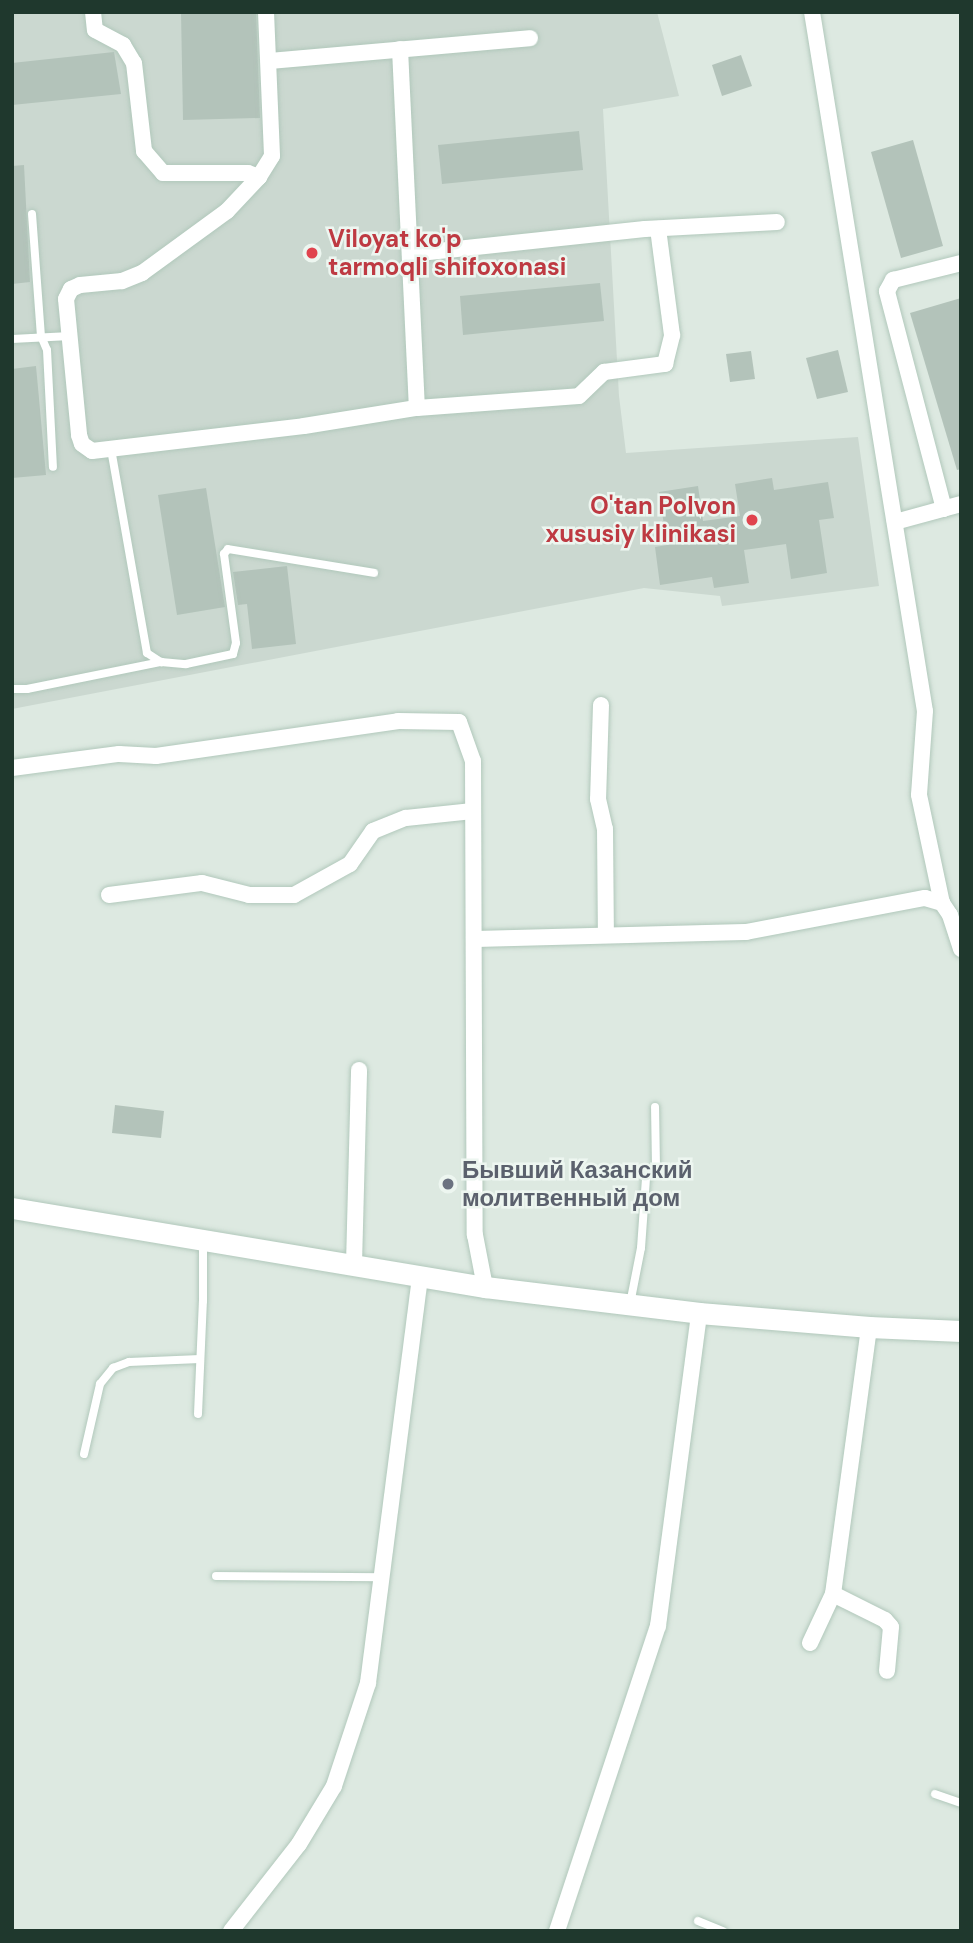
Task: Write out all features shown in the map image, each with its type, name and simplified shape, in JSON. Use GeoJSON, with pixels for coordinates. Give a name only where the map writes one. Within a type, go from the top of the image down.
{"type":"FeatureCollection","features":[{"type":"Feature","properties":{"kind":"main road"},"geometry":{"type":"LineString","coordinates":[[12,1208],[485,1287],[699,1313],[869,1327],[961,1331]]}},
{"type":"Feature","properties":{"kind":"street"},"geometry":{"type":"LineString","coordinates":[[93,12],[95,30],[122,45],[134,63],[144,151],[163,173],[248,173],[259,177]]}},
{"type":"Feature","properties":{"kind":"street"},"geometry":{"type":"LineString","coordinates":[[267,12],[272,156],[259,177],[227,211],[142,273],[122,281],[80,285],[71,289],[66,299],[79,435],[82,444],[92,451],[304,426],[417,408],[579,396],[604,372],[665,365],[672,335],[658,229]]}},
{"type":"Feature","properties":{"kind":"street"},"geometry":{"type":"LineString","coordinates":[[812,12],[925,711],[919,795],[942,903],[950,915],[961,949]]}},
{"type":"Feature","properties":{"kind":"street"},"geometry":{"type":"LineString","coordinates":[[269,61],[530,38]]}},
{"type":"Feature","properties":{"kind":"street"},"geometry":{"type":"LineString","coordinates":[[400,49],[417,408]]}},
{"type":"Feature","properties":{"kind":"street"},"geometry":{"type":"LineString","coordinates":[[410,254],[658,229],[777,222]]}},
{"type":"Feature","properties":{"kind":"street"},"geometry":{"type":"LineString","coordinates":[[944,509],[887,291],[893,280],[961,263]]}},
{"type":"Feature","properties":{"kind":"street"},"geometry":{"type":"LineString","coordinates":[[895,522],[961,504]]}},
{"type":"Feature","properties":{"kind":"street"},"geometry":{"type":"LineString","coordinates":[[601,705],[598,799],[605,829],[606,935]]}},
{"type":"Feature","properties":{"kind":"street"},"geometry":{"type":"LineString","coordinates":[[12,768],[119,754],[156,756],[398,721],[459,722],[473,761],[475,1235],[485,1287]]}},
{"type":"Feature","properties":{"kind":"street"},"geometry":{"type":"LineString","coordinates":[[109,895],[202,883],[249,895],[293,895],[350,864],[373,831],[406,818],[473,811]]}},
{"type":"Feature","properties":{"kind":"street"},"geometry":{"type":"LineString","coordinates":[[474,939],[746,932],[925,898],[942,903]]}},
{"type":"Feature","properties":{"kind":"street"},"geometry":{"type":"LineString","coordinates":[[354,1264],[359,1070]]}},
{"type":"Feature","properties":{"kind":"street"},"geometry":{"type":"LineString","coordinates":[[231,1931],[299,1844],[334,1786],[368,1683],[379,1577],[420,1275]]}},
{"type":"Feature","properties":{"kind":"street"},"geometry":{"type":"LineString","coordinates":[[557,1931],[658,1626],[699,1313]]}},
{"type":"Feature","properties":{"kind":"street"},"geometry":{"type":"LineString","coordinates":[[810,1643],[833,1594],[869,1327]]}},
{"type":"Feature","properties":{"kind":"street"},"geometry":{"type":"LineString","coordinates":[[833,1594],[885,1620],[891,1627],[887,1671]]}},
{"type":"Feature","properties":{"kind":"lane"},"geometry":{"type":"LineString","coordinates":[[32,214],[41,337],[47,350],[53,467]]}},
{"type":"Feature","properties":{"kind":"lane"},"geometry":{"type":"LineString","coordinates":[[12,339],[70,336]]}},
{"type":"Feature","properties":{"kind":"lane"},"geometry":{"type":"LineString","coordinates":[[111,449],[147,653],[161,662]]}},
{"type":"Feature","properties":{"kind":"lane"},"geometry":{"type":"LineString","coordinates":[[12,689],[27,690],[161,662],[186,664],[233,654],[236,643],[224,555],[228,549],[374,573]]}},
{"type":"Feature","properties":{"kind":"lane"},"geometry":{"type":"LineString","coordinates":[[630,1304],[641,1248],[646,1178],[656,1168],[655,1107]]}},
{"type":"Feature","properties":{"kind":"lane"},"geometry":{"type":"LineString","coordinates":[[198,1414],[202,1239]]}},
{"type":"Feature","properties":{"kind":"lane"},"geometry":{"type":"LineString","coordinates":[[85,1454],[100,1384],[113,1368],[128,1362],[201,1359]]}},
{"type":"Feature","properties":{"kind":"lane"},"geometry":{"type":"LineString","coordinates":[[216,1576],[379,1577]]}},
{"type":"Feature","properties":{"kind":"lane"},"geometry":{"type":"LineString","coordinates":[[934,1794],[961,1803]]}},
{"type":"Feature","properties":{"kind":"lane"},"geometry":{"type":"LineString","coordinates":[[698,1921],[723,1931]]}},
{"type":"Feature","properties":{"kind":"shaded area","name":"Viloyat ko'p tarmoqli shifoxonasi"},"geometry":{"type":"Polygon","coordinates":[[[12,12],[657,12],[679,96],[603,109],[619,396],[626,453],[858,437],[879,586],[722,606],[720,596],[644,588],[12,709],[12,12]]]}},
{"type":"Feature","properties":{"kind":"building"},"geometry":{"type":"Polygon","coordinates":[[[181,12],[256,12],[260,118],[183,120],[181,12]]]}},
{"type":"Feature","properties":{"kind":"building"},"geometry":{"type":"Polygon","coordinates":[[[114,52],[121,94],[12,105],[12,63],[114,52]]]}},
{"type":"Feature","properties":{"kind":"building"},"geometry":{"type":"Polygon","coordinates":[[[741,55],[752,86],[722,96],[712,65],[741,55]]]}},
{"type":"Feature","properties":{"kind":"building"},"geometry":{"type":"Polygon","coordinates":[[[579,131],[583,170],[442,184],[438,145],[579,131]]]}},
{"type":"Feature","properties":{"kind":"building"},"geometry":{"type":"Polygon","coordinates":[[[913,140],[943,246],[901,258],[871,152],[913,140]]]}},
{"type":"Feature","properties":{"kind":"building"},"geometry":{"type":"Polygon","coordinates":[[[24,165],[30,282],[12,284],[12,166],[24,165]]]}},
{"type":"Feature","properties":{"kind":"building"},"geometry":{"type":"Polygon","coordinates":[[[600,283],[604,321],[463,335],[460,296],[600,283]]]}},
{"type":"Feature","properties":{"kind":"building"},"geometry":{"type":"Polygon","coordinates":[[[961,298],[961,469],[957,470],[910,313],[961,298]]]}},
{"type":"Feature","properties":{"kind":"building"},"geometry":{"type":"Polygon","coordinates":[[[838,350],[848,392],[817,399],[806,358],[838,350]]]}},
{"type":"Feature","properties":{"kind":"building"},"geometry":{"type":"Polygon","coordinates":[[[751,351],[755,379],[730,382],[726,354],[751,351]]]}},
{"type":"Feature","properties":{"kind":"building"},"geometry":{"type":"Polygon","coordinates":[[[36,366],[46,475],[12,478],[12,369],[36,366]]]}},
{"type":"Feature","properties":{"kind":"building"},"geometry":{"type":"Polygon","coordinates":[[[772,478],[774,490],[828,482],[834,518],[819,520],[827,573],[791,579],[786,544],[744,550],[749,583],[714,588],[712,577],[660,585],[655,547],[667,545],[659,492],[698,486],[703,521],[740,516],[735,484],[772,478]]]}},
{"type":"Feature","properties":{"kind":"building"},"geometry":{"type":"Polygon","coordinates":[[[206,488],[225,607],[177,615],[158,495],[206,488]]]}},
{"type":"Feature","properties":{"kind":"building"},"geometry":{"type":"Polygon","coordinates":[[[287,566],[296,644],[252,649],[247,604],[238,605],[233,572],[287,566]]]}},
{"type":"Feature","properties":{"kind":"building"},"geometry":{"type":"Polygon","coordinates":[[[115,1105],[164,1111],[161,1138],[112,1133],[115,1105]]]}},
{"type":"Feature","properties":{"kind":"place","name":"Viloyat ko'p tarmoqli shifoxonasi"},"geometry":{"type":"Point","coordinates":[312,253]}},
{"type":"Feature","properties":{"kind":"place","name":"O'tan Polvon xususiy klinikasi"},"geometry":{"type":"Point","coordinates":[752,520]}},
{"type":"Feature","properties":{"kind":"place","name":"Бывший Казанский молитвенный дом"},"geometry":{"type":"Point","coordinates":[448,1184]}}]}
